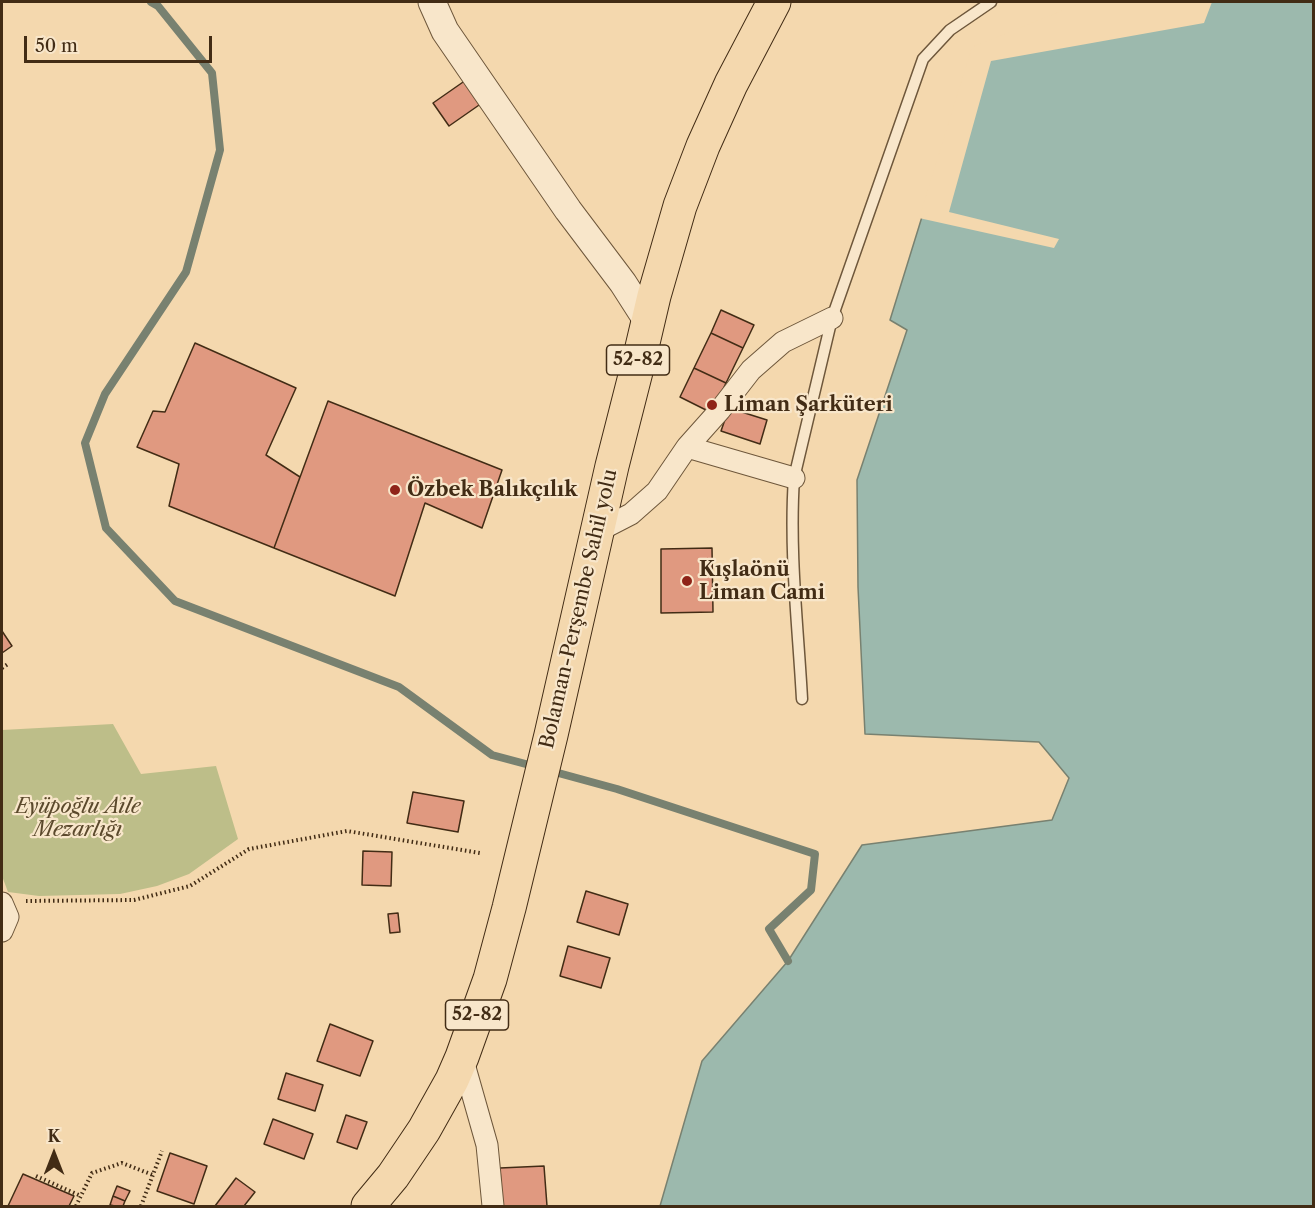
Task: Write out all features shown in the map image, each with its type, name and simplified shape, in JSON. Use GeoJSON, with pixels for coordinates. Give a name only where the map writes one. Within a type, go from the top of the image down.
{"type":"FeatureCollection","features":[{"type":"Feature","properties":{"kind":"main road","name":"Bolaman-Perşembe Sahil yolu"},"geometry":{"type":"LineString","coordinates":[[368,1206],[393,1176],[424,1130],[452,1080],[490,978],[551,735],[560,688],[654,296],[681,206],[703,146],[731,84],[774,2]]}},
{"type":"Feature","properties":{"kind":"street"},"geometry":{"type":"LineString","coordinates":[[432,2],[445,31],[568,210],[623,283],[648,322]]}},
{"type":"Feature","properties":{"kind":"street"},"geometry":{"type":"LineString","coordinates":[[598,531],[631,514],[657,491],[687,447],[751,370],[783,342],[832,318]]}},
{"type":"Feature","properties":{"kind":"street"},"geometry":{"type":"LineString","coordinates":[[687,447],[794,478]]}},
{"type":"Feature","properties":{"kind":"street"},"geometry":{"type":"LineString","coordinates":[[2,903],[8,917],[2,931]]}},
{"type":"Feature","properties":{"kind":"street"},"geometry":{"type":"LineString","coordinates":[[462,1057],[487,1145],[493,1206]]}},
{"type":"Feature","properties":{"kind":"lane"},"geometry":{"type":"LineString","coordinates":[[802,699],[793,557],[794,478],[832,318],[923,59],[950,30],[991,2]]}},
{"type":"Feature","properties":{"kind":"path"},"geometry":{"type":"LineString","coordinates":[[2,669],[8,664]]}},
{"type":"Feature","properties":{"kind":"path"},"geometry":{"type":"LineString","coordinates":[[24,901],[134,900],[190,886],[249,849],[347,831],[480,853]]}},
{"type":"Feature","properties":{"kind":"path"},"geometry":{"type":"LineString","coordinates":[[141,1206],[162,1151]]}},
{"type":"Feature","properties":{"kind":"path"},"geometry":{"type":"LineString","coordinates":[[76,1206],[92,1173],[122,1163],[153,1175]]}},
{"type":"Feature","properties":{"kind":"path"},"geometry":{"type":"LineString","coordinates":[[36,1176],[81,1196]]}},
{"type":"Feature","properties":{"kind":"green space","name":"Eyüpoğlu Aile Mezarlığı"},"geometry":{"type":"Polygon","coordinates":[[[113,724],[141,774],[216,766],[238,839],[189,874],[157,886],[120,894],[39,896],[8,892],[2,876],[2,730],[113,724]]]}},
{"type":"Feature","properties":{"kind":"shaded area"},"geometry":{"type":"Polygon","coordinates":[[[1092,2],[1313,2],[1313,1206],[660,1206],[702,1061],[788,961],[862,845],[1052,820],[1069,778],[1039,742],[865,734],[858,587],[857,480],[907,330],[890,320],[974,49],[1092,2]]]}},
{"type":"Feature","properties":{"kind":"pier"},"geometry":{"type":"Polygon","coordinates":[[[1084,2],[1212,2],[1204,23],[991,61],[949,212],[1059,239],[1054,248],[919,218],[972,47],[1084,2]]]}},
{"type":"Feature","properties":{"kind":"building"},"geometry":{"type":"Polygon","coordinates":[[[466,80],[482,103],[449,126],[433,103],[466,80]]]}},
{"type":"Feature","properties":{"kind":"building"},"geometry":{"type":"Polygon","coordinates":[[[721,310],[754,325],[743,348],[711,333],[721,310]]]}},
{"type":"Feature","properties":{"kind":"building"},"geometry":{"type":"Polygon","coordinates":[[[711,333],[743,348],[726,383],[694,368],[711,333]]]}},
{"type":"Feature","properties":{"kind":"building"},"geometry":{"type":"Polygon","coordinates":[[[195,343],[296,388],[266,455],[300,477],[274,548],[169,506],[179,464],[137,447],[153,411],[165,412],[195,343]]]}},
{"type":"Feature","properties":{"kind":"building"},"geometry":{"type":"Polygon","coordinates":[[[694,368],[726,383],[712,413],[680,397],[694,368]]]}},
{"type":"Feature","properties":{"kind":"building","name":"Özbek Balıkçılık"},"geometry":{"type":"Polygon","coordinates":[[[328,401],[502,470],[482,528],[425,503],[395,596],[274,548],[328,401]]]}},
{"type":"Feature","properties":{"kind":"building"},"geometry":{"type":"Polygon","coordinates":[[[729,408],[767,420],[760,444],[721,431],[729,408]]]}},
{"type":"Feature","properties":{"kind":"building","name":"Kışlaönü Liman Cami"},"geometry":{"type":"Polygon","coordinates":[[[712,548],[713,612],[661,613],[661,549],[712,548]]]}},
{"type":"Feature","properties":{"kind":"building"},"geometry":{"type":"Polygon","coordinates":[[[2,631],[12,646],[2,653],[2,631]]]}},
{"type":"Feature","properties":{"kind":"building"},"geometry":{"type":"Polygon","coordinates":[[[413,792],[464,801],[458,832],[407,823],[413,792]]]}},
{"type":"Feature","properties":{"kind":"building"},"geometry":{"type":"Polygon","coordinates":[[[363,851],[392,852],[391,886],[362,885],[363,851]]]}},
{"type":"Feature","properties":{"kind":"building"},"geometry":{"type":"Polygon","coordinates":[[[586,891],[628,904],[619,935],[577,922],[586,891]]]}},
{"type":"Feature","properties":{"kind":"building"},"geometry":{"type":"Polygon","coordinates":[[[398,913],[400,932],[390,933],[388,914],[398,913]]]}},
{"type":"Feature","properties":{"kind":"building"},"geometry":{"type":"Polygon","coordinates":[[[568,946],[610,958],[601,988],[560,976],[568,946]]]}},
{"type":"Feature","properties":{"kind":"building"},"geometry":{"type":"Polygon","coordinates":[[[330,1024],[373,1041],[360,1076],[317,1061],[330,1024]]]}},
{"type":"Feature","properties":{"kind":"building"},"geometry":{"type":"Polygon","coordinates":[[[286,1073],[323,1085],[315,1111],[278,1099],[286,1073]]]}},
{"type":"Feature","properties":{"kind":"building"},"geometry":{"type":"Polygon","coordinates":[[[346,1115],[367,1122],[357,1149],[337,1142],[346,1115]]]}},
{"type":"Feature","properties":{"kind":"building"},"geometry":{"type":"Polygon","coordinates":[[[273,1119],[313,1134],[304,1159],[264,1144],[273,1119]]]}},
{"type":"Feature","properties":{"kind":"building"},"geometry":{"type":"Polygon","coordinates":[[[170,1153],[207,1166],[194,1204],[157,1191],[170,1153]]]}},
{"type":"Feature","properties":{"kind":"building"},"geometry":{"type":"Polygon","coordinates":[[[544,1166],[547,1206],[502,1206],[500,1168],[544,1166]]]}},
{"type":"Feature","properties":{"kind":"building"},"geometry":{"type":"Polygon","coordinates":[[[23,1174],[74,1196],[69,1206],[8,1206],[23,1174]]]}},
{"type":"Feature","properties":{"kind":"building"},"geometry":{"type":"Polygon","coordinates":[[[236,1178],[255,1192],[244,1206],[215,1206],[236,1178]]]}},
{"type":"Feature","properties":{"kind":"building"},"geometry":{"type":"Polygon","coordinates":[[[117,1186],[130,1191],[125,1201],[113,1196],[117,1186]]]}},
{"type":"Feature","properties":{"kind":"building"},"geometry":{"type":"Polygon","coordinates":[[[113,1196],[125,1201],[123,1206],[110,1205],[113,1196]]]}},
{"type":"Feature","properties":{"kind":"waterway"},"geometry":{"type":"LineString","coordinates":[[151,2],[158,6],[212,73],[220,150],[186,272],[105,394],[85,443],[106,528],[175,601],[399,687],[492,755],[537,767]]}},
{"type":"Feature","properties":{"kind":"waterway"},"geometry":{"type":"LineString","coordinates":[[551,771],[617,789],[815,854],[811,890],[769,929],[788,961]]}},
{"type":"Feature","properties":{"kind":"place","name":"Liman Şarküteri"},"geometry":{"type":"Point","coordinates":[712,405]}},
{"type":"Feature","properties":{"kind":"place","name":"Özbek Balıkçılık"},"geometry":{"type":"Point","coordinates":[395,490]}},
{"type":"Feature","properties":{"kind":"place","name":"Kışlaönü Liman Cami"},"geometry":{"type":"Point","coordinates":[687,581]}}]}
